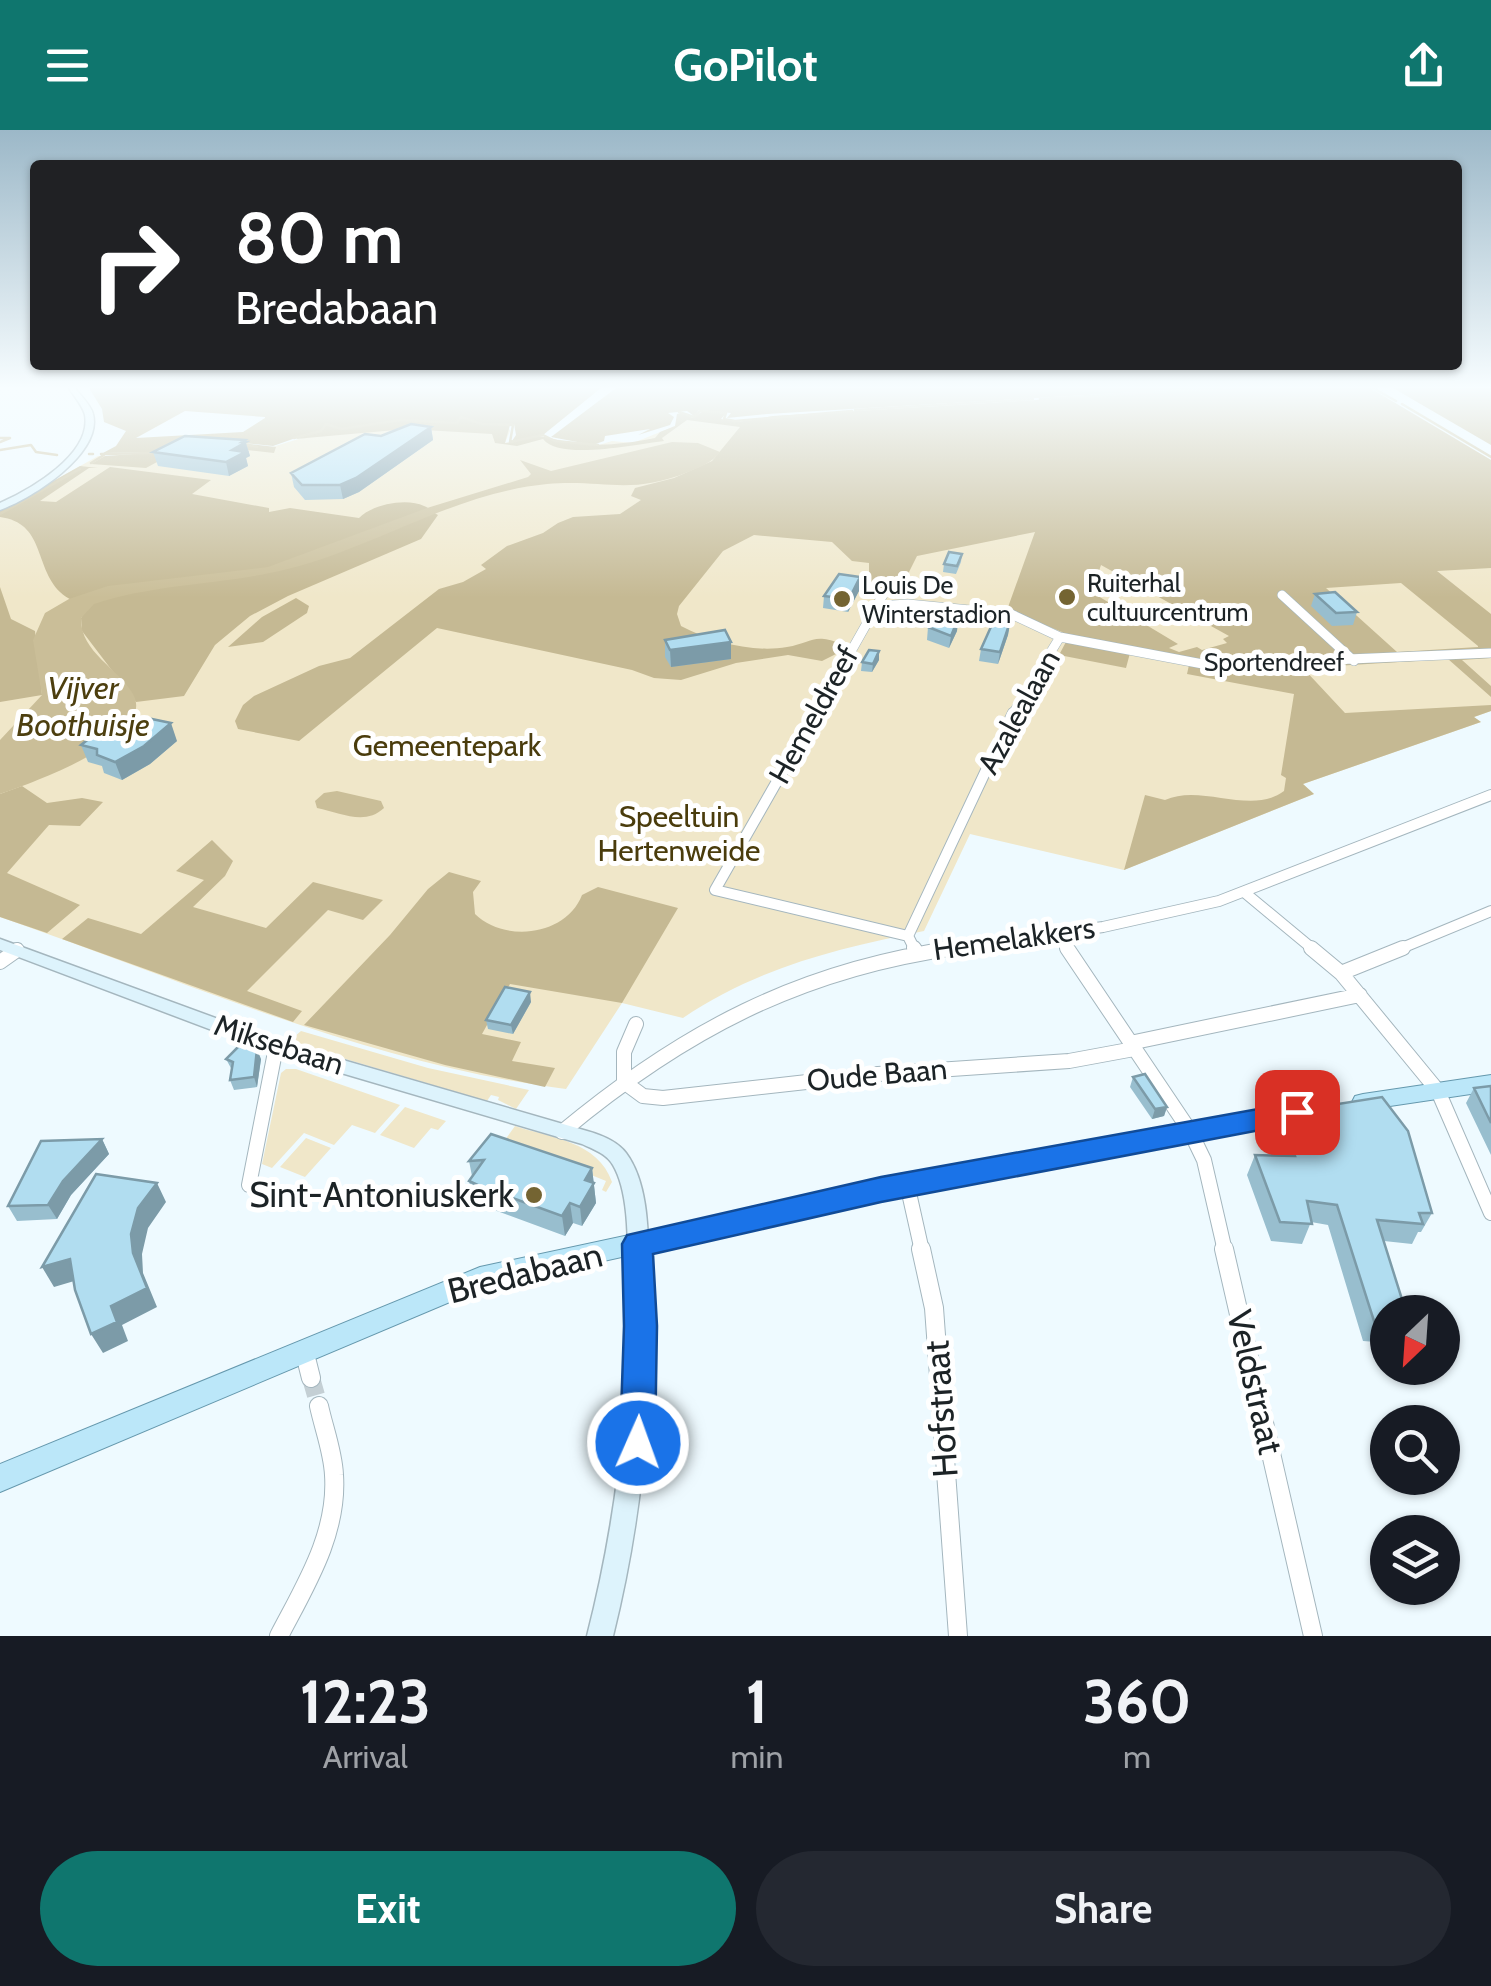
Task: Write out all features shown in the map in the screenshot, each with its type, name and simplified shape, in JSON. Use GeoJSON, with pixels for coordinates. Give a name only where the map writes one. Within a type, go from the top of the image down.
{"type":"FeatureCollection","features":[{"type":"Feature","properties":{"kind":"main road"},"geometry":{"type":"LineString","coordinates":[[63,458],[0,508],[71,458]]}},
{"type":"Feature","properties":{"kind":"main road","name":"Miksebaan"},"geometry":{"type":"LineString","coordinates":[[8,947],[276,1047],[600,1143],[612,1150],[622,1164],[638,1244],[641,1326],[638,1443],[630,1509],[600,1636]]}},
{"type":"Feature","properties":{"kind":"main road","name":"Bredabaan"},"geometry":{"type":"LineString","coordinates":[[0,1478],[480,1278],[907,1184],[1190,1131],[1491,1083]]}},
{"type":"Feature","properties":{"kind":"street","name":"Azalealaan"},"geometry":{"type":"LineString","coordinates":[[884,594],[901,604]]}},
{"type":"Feature","properties":{"kind":"street","name":"Hemeldreef"},"geometry":{"type":"LineString","coordinates":[[884,594],[715,890],[908,936]]}},
{"type":"Feature","properties":{"kind":"street"},"geometry":{"type":"LineString","coordinates":[[1282,594],[1354,661]]}},
{"type":"Feature","properties":{"kind":"street","name":"Azalealaan"},"geometry":{"type":"LineString","coordinates":[[877,606],[901,604],[1012,614],[1060,637],[1017,705],[908,936]]}},
{"type":"Feature","properties":{"kind":"street","name":"Sportendreef"},"geometry":{"type":"LineString","coordinates":[[1060,637],[1208,666],[1491,653]]}},
{"type":"Feature","properties":{"kind":"street","name":"Hemelakkers"},"geometry":{"type":"LineString","coordinates":[[562,1132],[624,1082],[705,1030],[785,990],[849,968],[918,954],[1172,914],[1244,892],[1491,795]]}},
{"type":"Feature","properties":{"kind":"street"},"geometry":{"type":"LineString","coordinates":[[1244,892],[1341,973],[1438,1090],[1491,1214]]}},
{"type":"Feature","properties":{"kind":"street"},"geometry":{"type":"LineString","coordinates":[[1341,973],[1491,911]]}},
{"type":"Feature","properties":{"kind":"street","name":"Veldstraat"},"geometry":{"type":"LineString","coordinates":[[1057,933],[1190,1131],[1204,1160],[1313,1636]]}},
{"type":"Feature","properties":{"kind":"street"},"geometry":{"type":"LineString","coordinates":[[908,936],[918,954]]}},
{"type":"Feature","properties":{"kind":"street"},"geometry":{"type":"LineString","coordinates":[[0,962],[8,947]]}},
{"type":"Feature","properties":{"kind":"street","name":"Oude Baan"},"geometry":{"type":"LineString","coordinates":[[624,1082],[653,1099],[878,1074],[1068,1061],[1360,995]]}},
{"type":"Feature","properties":{"kind":"street"},"geometry":{"type":"LineString","coordinates":[[624,1082],[621,1065],[625,1043],[636,1024]]}},
{"type":"Feature","properties":{"kind":"street"},"geometry":{"type":"LineString","coordinates":[[249,1185],[276,1047]]}},
{"type":"Feature","properties":{"kind":"street","name":"Hofstraat"},"geometry":{"type":"LineString","coordinates":[[907,1184],[934,1308],[958,1636]]}},
{"type":"Feature","properties":{"kind":"street"},"geometry":{"type":"LineString","coordinates":[[304,1350],[311,1378]]}},
{"type":"Feature","properties":{"kind":"street"},"geometry":{"type":"LineString","coordinates":[[280,1636],[314,1568],[331,1519],[334,1474],[319,1406]]}},
{"type":"Feature","properties":{"kind":"green space","name":"Gemeentepark"},"geometry":{"type":"Polygon","coordinates":[[[94,458],[1488,458],[1491,711],[1474,717],[1481,722],[1303,784],[1314,794],[1124,870],[970,834],[924,931],[799,962],[739,986],[683,1018],[622,1003],[566,1089],[421,1061],[350,1041],[0,917],[0,511],[94,458]]]}},
{"type":"Feature","properties":{"kind":"green space"},"geometry":{"type":"Polygon","coordinates":[[[301,1031],[428,1068],[529,1090],[516,1109],[498,1100],[499,1097],[491,1095],[487,1101],[288,1042],[301,1031]]]}},
{"type":"Feature","properties":{"kind":"green space"},"geometry":{"type":"Polygon","coordinates":[[[296,1069],[400,1105],[375,1133],[352,1125],[334,1145],[304,1133],[272,1168],[262,1164],[281,1073],[296,1069]]]}},
{"type":"Feature","properties":{"kind":"green space"},"geometry":{"type":"Polygon","coordinates":[[[405,1107],[446,1121],[438,1130],[431,1128],[414,1148],[380,1135],[405,1107]]]}},
{"type":"Feature","properties":{"kind":"green space"},"geometry":{"type":"Polygon","coordinates":[[[515,1126],[585,1149],[605,1168],[612,1182],[606,1192],[602,1190],[606,1181],[505,1140],[515,1126]]]}},
{"type":"Feature","properties":{"kind":"green space"},"geometry":{"type":"Polygon","coordinates":[[[306,1138],[331,1148],[305,1177],[280,1167],[306,1138]]]}},
{"type":"Feature","properties":{"kind":"shaded area"},"geometry":{"type":"Polygon","coordinates":[[[101,458],[164,458],[146,468],[91,464],[101,458]]]}},
{"type":"Feature","properties":{"kind":"shaded area"},"geometry":{"type":"Polygon","coordinates":[[[1488,458],[1491,568],[1437,571],[1491,614],[1491,658],[1462,660],[1491,686],[1491,697],[1448,659],[1303,668],[1345,713],[1491,705],[1491,711],[1474,717],[1481,722],[1303,784],[1314,794],[1124,870],[1145,795],[1165,800],[1194,795],[1257,801],[1284,791],[1286,778],[1281,775],[1294,694],[1187,674],[1189,665],[1130,653],[1126,668],[1059,655],[1067,640],[1062,632],[1007,610],[1035,532],[917,556],[899,592],[869,587],[869,563],[852,561],[832,542],[754,535],[723,551],[679,606],[681,626],[705,637],[746,647],[774,648],[823,639],[839,643],[840,652],[822,661],[788,655],[736,663],[681,680],[654,678],[437,628],[299,741],[238,729],[235,721],[243,705],[254,696],[319,666],[350,658],[439,589],[486,569],[481,565],[507,546],[573,517],[620,514],[641,500],[631,496],[635,488],[674,478],[712,461],[1488,458]],[[1101,565],[1099,571],[1092,570],[1088,590],[1178,644],[1169,648],[1179,652],[1227,643],[1223,639],[1229,636],[1101,565]],[[1401,583],[1326,588],[1397,652],[1478,647],[1478,646],[1401,583]]]}},
{"type":"Feature","properties":{"kind":"shaded area"},"geometry":{"type":"Polygon","coordinates":[[[80,466],[98,468],[89,468],[40,501],[56,502],[110,467],[211,480],[192,494],[269,508],[269,512],[290,508],[359,518],[380,506],[408,502],[438,515],[421,539],[250,616],[215,645],[184,696],[136,702],[82,631],[81,618],[88,607],[69,599],[52,582],[25,528],[0,517],[0,511],[80,466]]]}},
{"type":"Feature","properties":{"kind":"shaded area"},"geometry":{"type":"Polygon","coordinates":[[[0,587],[11,619],[35,631],[42,695],[0,702],[0,587]]]}},
{"type":"Feature","properties":{"kind":"shaded area"},"geometry":{"type":"Polygon","coordinates":[[[296,598],[309,606],[307,613],[263,642],[228,647],[262,617],[296,598]]]}},
{"type":"Feature","properties":{"kind":"shaded area"},"geometry":{"type":"Polygon","coordinates":[[[22,786],[47,803],[82,798],[103,802],[80,826],[49,825],[7,873],[80,905],[47,933],[0,917],[0,794],[22,786]]]}},
{"type":"Feature","properties":{"kind":"shaded area"},"geometry":{"type":"Polygon","coordinates":[[[212,840],[233,861],[225,876],[193,907],[266,928],[313,882],[383,900],[363,920],[328,910],[247,991],[302,1011],[293,1022],[62,939],[88,918],[141,934],[204,880],[176,871],[212,840]]]}},
{"type":"Feature","properties":{"kind":"shaded area"},"geometry":{"type":"Polygon","coordinates":[[[449,872],[481,881],[473,892],[475,914],[502,929],[518,932],[549,927],[574,909],[582,895],[598,887],[678,908],[622,1003],[510,984],[482,1034],[521,1042],[512,1061],[555,1068],[545,1087],[445,1065],[304,1025],[428,889],[449,872]]]}},
{"type":"Feature","properties":{"kind":"water","name":"Vijver Boothuisje"},"geometry":{"type":"Polygon","coordinates":[[[604,458],[714,458],[688,472],[649,483],[567,483],[513,489],[447,509],[353,548],[288,569],[141,592],[94,604],[81,618],[82,630],[93,650],[133,694],[136,711],[127,727],[110,743],[61,770],[0,794],[0,740],[42,695],[33,640],[45,613],[69,599],[108,586],[268,567],[427,508],[528,477],[531,474],[520,460],[551,471],[604,458]]]}},
{"type":"Feature","properties":{"kind":"water"},"geometry":{"type":"Polygon","coordinates":[[[337,791],[381,801],[384,808],[361,817],[317,808],[315,801],[324,793],[337,791]]]}},
{"type":"Feature","properties":{"kind":"building"},"geometry":{"type":"Polygon","coordinates":[[[199,458],[233,458],[226,462],[199,458]]]}},
{"type":"Feature","properties":{"kind":"building"},"geometry":{"type":"Polygon","coordinates":[[[319,458],[385,458],[340,485],[302,485],[291,473],[319,458]]]}},
{"type":"Feature","properties":{"kind":"building"},"geometry":{"type":"Polygon","coordinates":[[[949,552],[962,554],[957,566],[944,564],[949,552]]]}},
{"type":"Feature","properties":{"kind":"building"},"geometry":{"type":"Polygon","coordinates":[[[839,574],[860,577],[849,599],[824,596],[839,574]]]}},
{"type":"Feature","properties":{"kind":"building"},"geometry":{"type":"Polygon","coordinates":[[[1335,592],[1357,612],[1336,613],[1315,594],[1335,592]]]}},
{"type":"Feature","properties":{"kind":"building"},"geometry":{"type":"Polygon","coordinates":[[[934,615],[958,619],[951,636],[928,627],[934,615]]]}},
{"type":"Feature","properties":{"kind":"building"},"geometry":{"type":"Polygon","coordinates":[[[994,620],[1010,622],[1000,652],[981,649],[994,620]]]}},
{"type":"Feature","properties":{"kind":"building"},"geometry":{"type":"Polygon","coordinates":[[[725,630],[731,642],[670,650],[665,640],[725,630]]]}},
{"type":"Feature","properties":{"kind":"building"},"geometry":{"type":"Polygon","coordinates":[[[869,650],[879,651],[873,664],[862,662],[869,650]]]}},
{"type":"Feature","properties":{"kind":"building"},"geometry":{"type":"Polygon","coordinates":[[[147,718],[171,723],[144,746],[115,762],[97,755],[97,749],[81,745],[114,719],[137,724],[147,718]]]}},
{"type":"Feature","properties":{"kind":"building"},"geometry":{"type":"Polygon","coordinates":[[[505,987],[530,992],[511,1025],[486,1020],[505,987]]]}},
{"type":"Feature","properties":{"kind":"building"},"geometry":{"type":"Polygon","coordinates":[[[242,1043],[257,1049],[254,1077],[230,1080],[233,1062],[226,1059],[242,1043]]]}},
{"type":"Feature","properties":{"kind":"building"},"geometry":{"type":"Polygon","coordinates":[[[1145,1074],[1167,1107],[1155,1109],[1133,1077],[1145,1074]]]}},
{"type":"Feature","properties":{"kind":"building"},"geometry":{"type":"Polygon","coordinates":[[[1491,1086],[1491,1123],[1474,1088],[1491,1086]]]}},
{"type":"Feature","properties":{"kind":"building"},"geometry":{"type":"Polygon","coordinates":[[[1382,1097],[1408,1131],[1432,1213],[1419,1213],[1423,1224],[1377,1220],[1401,1295],[1370,1295],[1370,1308],[1337,1205],[1307,1201],[1312,1224],[1280,1222],[1255,1155],[1295,1156],[1281,1113],[1382,1097]]]}},
{"type":"Feature","properties":{"kind":"building","name":"Sint-Antoniuskerk"},"geometry":{"type":"Polygon","coordinates":[[[491,1134],[592,1168],[585,1180],[594,1183],[580,1207],[570,1203],[562,1216],[469,1181],[484,1160],[469,1161],[491,1134]]]}},
{"type":"Feature","properties":{"kind":"building"},"geometry":{"type":"Polygon","coordinates":[[[102,1139],[63,1181],[48,1205],[8,1206],[41,1141],[102,1139]]]}},
{"type":"Feature","properties":{"kind":"building"},"geometry":{"type":"Polygon","coordinates":[[[96,1174],[157,1183],[138,1208],[131,1234],[133,1253],[147,1288],[111,1306],[117,1322],[91,1334],[75,1290],[70,1259],[42,1267],[96,1174]]]}},
{"type":"Feature","properties":{"kind":"waterway"},"geometry":{"type":"LineString","coordinates":[[91,463],[99,458]]}},
{"type":"Feature","properties":{"kind":"waterway"},"geometry":{"type":"LineString","coordinates":[[0,514],[80,469]]}},
{"type":"Feature","properties":{"kind":"tunnel"},"geometry":{"type":"LineString","coordinates":[[311,1378],[319,1406]]}},
{"type":"Feature","properties":{"kind":"place","name":"Ruiterhal cultuurcentrum"},"geometry":{"type":"Point","coordinates":[1067,597]}},
{"type":"Feature","properties":{"kind":"place","name":"Louis De Winterstadion"},"geometry":{"type":"Point","coordinates":[842,599]}},
{"type":"Feature","properties":{"kind":"place","name":"Sint-Antoniuskerk"},"geometry":{"type":"Point","coordinates":[534,1195]}},
{"type":"Feature","properties":{"kind":"route"},"geometry":{"type":"LineString","coordinates":[[638,1443],[638,1244],[881,1190],[1297,1112]]}},
{"type":"Feature","properties":{"kind":"park label","name":"Speeltuin Hertenweide"},"geometry":{"type":"Point","coordinates":[679,834]}}]}
